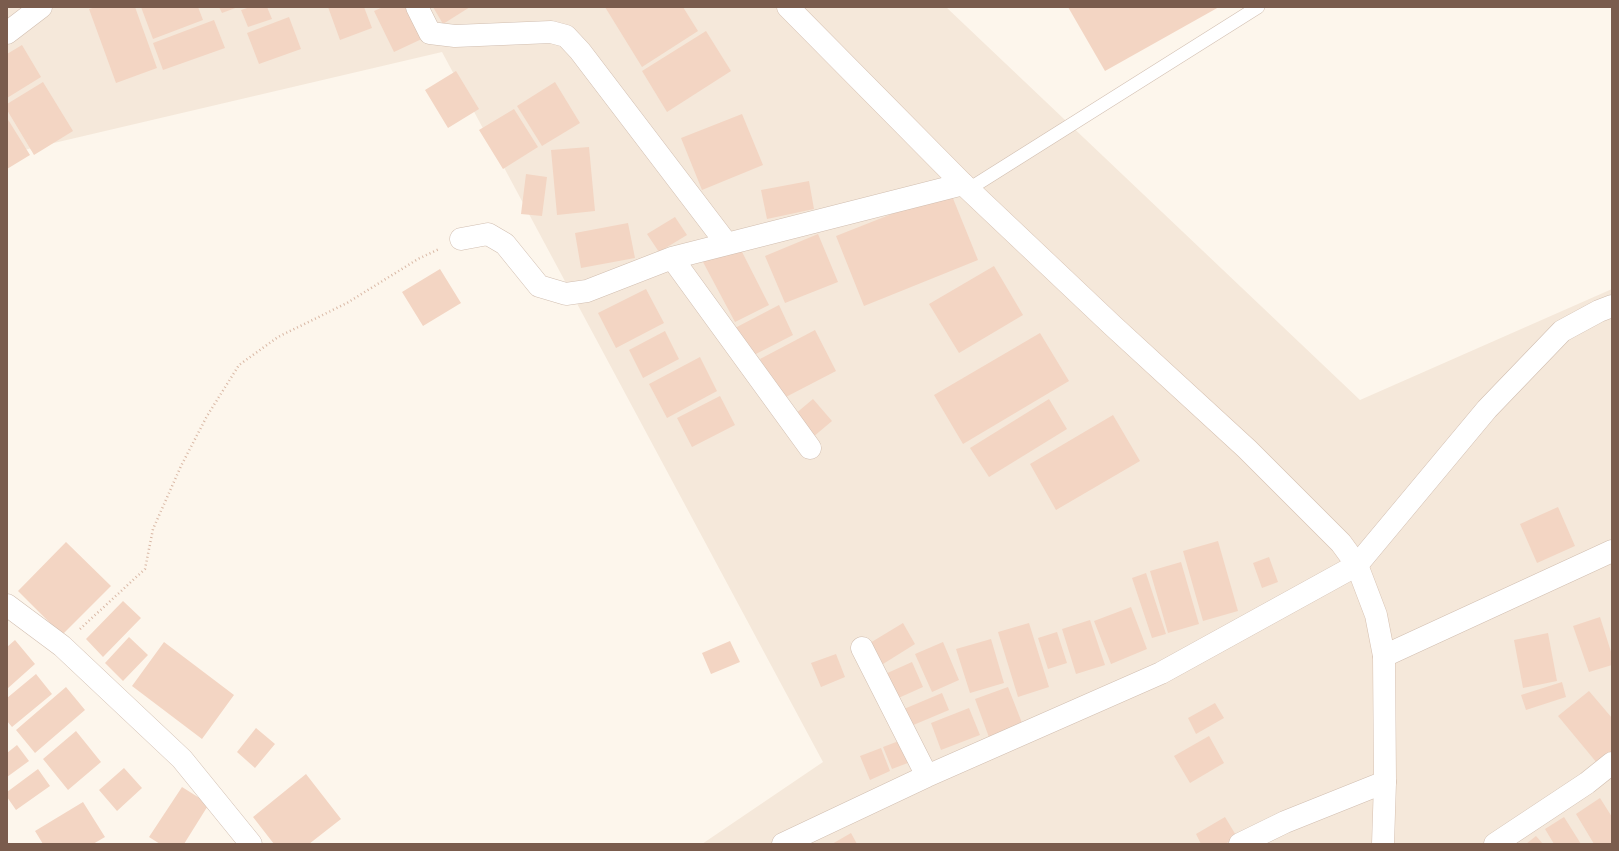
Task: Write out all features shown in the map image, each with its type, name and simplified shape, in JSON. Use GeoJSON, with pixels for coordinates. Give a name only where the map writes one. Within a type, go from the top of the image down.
{"type":"FeatureCollection","features":[{"type":"Feature","properties":{"kind":"street"},"geometry":{"type":"LineString","coordinates":[[7,33],[41,7]]}},
{"type":"Feature","properties":{"kind":"street"},"geometry":{"type":"LineString","coordinates":[[417,7],[430,33],[455,36],[551,32],[566,36],[580,51],[727,244]]}},
{"type":"Feature","properties":{"kind":"street"},"geometry":{"type":"LineString","coordinates":[[788,7],[966,186],[1112,325],[1247,449],[1341,542],[1357,565],[1376,616],[1384,656],[1386,782],[1383,844]]}},
{"type":"Feature","properties":{"kind":"street"},"geometry":{"type":"LineString","coordinates":[[461,239],[488,234],[505,244],[539,286],[566,294],[587,291],[672,258],[966,186]]}},
{"type":"Feature","properties":{"kind":"street"},"geometry":{"type":"LineString","coordinates":[[672,258],[810,448]]}},
{"type":"Feature","properties":{"kind":"street"},"geometry":{"type":"LineString","coordinates":[[783,844],[927,776],[1161,673],[1357,565],[1487,409],[1562,331],[1599,310],[1612,306]]}},
{"type":"Feature","properties":{"kind":"street"},"geometry":{"type":"LineString","coordinates":[[1384,656],[1612,551]]}},
{"type":"Feature","properties":{"kind":"street"},"geometry":{"type":"LineString","coordinates":[[7,605],[62,646],[182,759],[251,844]]}},
{"type":"Feature","properties":{"kind":"street"},"geometry":{"type":"LineString","coordinates":[[862,648],[927,776]]}},
{"type":"Feature","properties":{"kind":"street"},"geometry":{"type":"LineString","coordinates":[[1495,844],[1587,783],[1612,762]]}},
{"type":"Feature","properties":{"kind":"street"},"geometry":{"type":"LineString","coordinates":[[1240,844],[1285,822],[1386,782]]}},
{"type":"Feature","properties":{"kind":"lane"},"geometry":{"type":"LineString","coordinates":[[966,186],[1258,7]]}},
{"type":"Feature","properties":{"kind":"path"},"geometry":{"type":"LineString","coordinates":[[62,646],[146,569],[153,529],[181,466],[207,416],[239,365],[278,337],[347,303],[418,259],[461,239]]}},
{"type":"Feature","properties":{"kind":"shaded area"},"geometry":{"type":"Polygon","coordinates":[[[7,7],[946,7],[1360,400],[1612,289],[1612,831],[1601,844],[702,844],[823,762],[442,52],[7,154],[7,7]]]}},
{"type":"Feature","properties":{"kind":"building"},"geometry":{"type":"Polygon","coordinates":[[[96,7],[135,7],[157,68],[116,83],[89,9],[96,7]]]}},
{"type":"Feature","properties":{"kind":"building"},"geometry":{"type":"Polygon","coordinates":[[[141,7],[198,7],[203,20],[153,39],[141,7]]]}},
{"type":"Feature","properties":{"kind":"building"},"geometry":{"type":"Polygon","coordinates":[[[219,7],[238,7],[222,13],[219,7]]]}},
{"type":"Feature","properties":{"kind":"building"},"geometry":{"type":"Polygon","coordinates":[[[250,7],[267,7],[272,19],[248,27],[241,10],[250,7]]]}},
{"type":"Feature","properties":{"kind":"building"},"geometry":{"type":"Polygon","coordinates":[[[328,7],[364,7],[372,28],[340,40],[328,7]]]}},
{"type":"Feature","properties":{"kind":"building"},"geometry":{"type":"Polygon","coordinates":[[[383,7],[412,7],[426,37],[394,52],[374,11],[383,7]]]}},
{"type":"Feature","properties":{"kind":"building"},"geometry":{"type":"Polygon","coordinates":[[[433,7],[470,7],[443,24],[433,7]]]}},
{"type":"Feature","properties":{"kind":"building"},"geometry":{"type":"Polygon","coordinates":[[[605,7],[683,7],[698,31],[642,67],[605,7]]]}},
{"type":"Feature","properties":{"kind":"building"},"geometry":{"type":"Polygon","coordinates":[[[1068,7],[1219,7],[1105,71],[1068,7]]]}},
{"type":"Feature","properties":{"kind":"building"},"geometry":{"type":"Polygon","coordinates":[[[289,17],[301,49],[259,64],[247,33],[289,17]]]}},
{"type":"Feature","properties":{"kind":"building"},"geometry":{"type":"Polygon","coordinates":[[[214,20],[225,48],[163,70],[153,43],[214,20]]]}},
{"type":"Feature","properties":{"kind":"building"},"geometry":{"type":"Polygon","coordinates":[[[706,31],[731,71],[667,112],[642,71],[706,31]]]}},
{"type":"Feature","properties":{"kind":"building"},"geometry":{"type":"Polygon","coordinates":[[[22,45],[41,77],[7,98],[7,54],[22,45]]]}},
{"type":"Feature","properties":{"kind":"building"},"geometry":{"type":"Polygon","coordinates":[[[456,71],[479,109],[448,128],[425,90],[456,71]]]}},
{"type":"Feature","properties":{"kind":"building"},"geometry":{"type":"Polygon","coordinates":[[[43,82],[73,131],[34,155],[7,110],[7,104],[43,82]]]}},
{"type":"Feature","properties":{"kind":"building"},"geometry":{"type":"Polygon","coordinates":[[[555,82],[580,123],[542,146],[517,106],[555,82]]]}},
{"type":"Feature","properties":{"kind":"building"},"geometry":{"type":"Polygon","coordinates":[[[514,109],[538,147],[503,169],[479,130],[514,109]]]}},
{"type":"Feature","properties":{"kind":"building"},"geometry":{"type":"Polygon","coordinates":[[[742,114],[763,165],[702,190],[681,138],[742,114]]]}},
{"type":"Feature","properties":{"kind":"building"},"geometry":{"type":"Polygon","coordinates":[[[7,118],[30,155],[7,169],[7,118]]]}},
{"type":"Feature","properties":{"kind":"building"},"geometry":{"type":"Polygon","coordinates":[[[589,147],[595,211],[557,215],[551,150],[589,147]]]}},
{"type":"Feature","properties":{"kind":"building"},"geometry":{"type":"Polygon","coordinates":[[[526,174],[547,177],[542,216],[521,214],[526,174]]]}},
{"type":"Feature","properties":{"kind":"building"},"geometry":{"type":"Polygon","coordinates":[[[809,181],[814,209],[767,219],[761,190],[809,181]]]}},
{"type":"Feature","properties":{"kind":"building"},"geometry":{"type":"Polygon","coordinates":[[[950,191],[978,260],[864,306],[836,236],[950,191]]]}},
{"type":"Feature","properties":{"kind":"building"},"geometry":{"type":"Polygon","coordinates":[[[675,217],[687,235],[659,252],[647,234],[675,217]]]}},
{"type":"Feature","properties":{"kind":"building"},"geometry":{"type":"Polygon","coordinates":[[[628,223],[635,258],[581,268],[575,233],[628,223]]]}},
{"type":"Feature","properties":{"kind":"building"},"geometry":{"type":"Polygon","coordinates":[[[818,234],[838,282],[785,303],[765,256],[818,234]]]}},
{"type":"Feature","properties":{"kind":"building"},"geometry":{"type":"Polygon","coordinates":[[[738,244],[769,305],[735,322],[703,262],[738,244]]]}},
{"type":"Feature","properties":{"kind":"building"},"geometry":{"type":"Polygon","coordinates":[[[994,266],[1023,315],[959,353],[929,304],[994,266]]]}},
{"type":"Feature","properties":{"kind":"building"},"geometry":{"type":"Polygon","coordinates":[[[440,269],[461,303],[423,326],[402,292],[440,269]]]}},
{"type":"Feature","properties":{"kind":"building"},"geometry":{"type":"Polygon","coordinates":[[[646,289],[664,323],[616,348],[598,313],[646,289]]]}},
{"type":"Feature","properties":{"kind":"building"},"geometry":{"type":"Polygon","coordinates":[[[779,305],[793,335],[750,357],[735,328],[779,305]]]}},
{"type":"Feature","properties":{"kind":"building"},"geometry":{"type":"Polygon","coordinates":[[[815,330],[836,371],[782,399],[760,359],[815,330]]]}},
{"type":"Feature","properties":{"kind":"building"},"geometry":{"type":"Polygon","coordinates":[[[665,331],[679,359],[643,378],[629,350],[665,331]]]}},
{"type":"Feature","properties":{"kind":"building"},"geometry":{"type":"Polygon","coordinates":[[[1040,333],[1069,381],[963,444],[934,395],[1040,333]]]}},
{"type":"Feature","properties":{"kind":"building"},"geometry":{"type":"Polygon","coordinates":[[[700,357],[717,391],[667,418],[649,384],[700,357]]]}},
{"type":"Feature","properties":{"kind":"building"},"geometry":{"type":"Polygon","coordinates":[[[720,396],[735,425],[692,447],[677,418],[720,396]]]}},
{"type":"Feature","properties":{"kind":"building"},"geometry":{"type":"Polygon","coordinates":[[[813,399],[832,421],[813,437],[794,415],[813,399]]]}},
{"type":"Feature","properties":{"kind":"building"},"geometry":{"type":"Polygon","coordinates":[[[1049,399],[1067,429],[989,477],[970,448],[1049,399]]]}},
{"type":"Feature","properties":{"kind":"building"},"geometry":{"type":"Polygon","coordinates":[[[1113,415],[1140,461],[1056,510],[1030,464],[1113,415]]]}},
{"type":"Feature","properties":{"kind":"building"},"geometry":{"type":"Polygon","coordinates":[[[1558,507],[1575,546],[1537,563],[1520,524],[1558,507]]]}},
{"type":"Feature","properties":{"kind":"building"},"geometry":{"type":"Polygon","coordinates":[[[1218,541],[1238,611],[1203,621],[1183,551],[1218,541]]]}},
{"type":"Feature","properties":{"kind":"building"},"geometry":{"type":"Polygon","coordinates":[[[66,542],[111,586],[62,635],[18,591],[66,542]]]}},
{"type":"Feature","properties":{"kind":"building"},"geometry":{"type":"Polygon","coordinates":[[[1269,557],[1278,582],[1262,588],[1253,563],[1269,557]]]}},
{"type":"Feature","properties":{"kind":"building"},"geometry":{"type":"Polygon","coordinates":[[[1181,562],[1199,624],[1168,633],[1150,571],[1181,562]]]}},
{"type":"Feature","properties":{"kind":"building"},"geometry":{"type":"Polygon","coordinates":[[[1146,573],[1166,634],[1152,638],[1132,578],[1146,573]]]}},
{"type":"Feature","properties":{"kind":"building"},"geometry":{"type":"Polygon","coordinates":[[[123,601],[141,618],[103,657],[86,639],[123,601]]]}},
{"type":"Feature","properties":{"kind":"building"},"geometry":{"type":"Polygon","coordinates":[[[1131,607],[1147,649],[1111,664],[1094,621],[1131,607]]]}},
{"type":"Feature","properties":{"kind":"building"},"geometry":{"type":"Polygon","coordinates":[[[1600,617],[1612,655],[1612,665],[1589,672],[1573,626],[1600,617]]]}},
{"type":"Feature","properties":{"kind":"building"},"geometry":{"type":"Polygon","coordinates":[[[1090,620],[1105,665],[1076,674],[1062,629],[1090,620]]]}},
{"type":"Feature","properties":{"kind":"building"},"geometry":{"type":"Polygon","coordinates":[[[903,623],[915,644],[883,664],[870,643],[903,623]]]}},
{"type":"Feature","properties":{"kind":"building"},"geometry":{"type":"Polygon","coordinates":[[[1029,623],[1049,687],[1018,697],[998,632],[1029,623]]]}},
{"type":"Feature","properties":{"kind":"building"},"geometry":{"type":"Polygon","coordinates":[[[1057,632],[1067,663],[1048,669],[1038,638],[1057,632]]]}},
{"type":"Feature","properties":{"kind":"building"},"geometry":{"type":"Polygon","coordinates":[[[1548,633],[1557,681],[1523,688],[1514,640],[1548,633]]]}},
{"type":"Feature","properties":{"kind":"building"},"geometry":{"type":"Polygon","coordinates":[[[129,637],[148,655],[123,681],[105,663],[129,637]]]}},
{"type":"Feature","properties":{"kind":"building"},"geometry":{"type":"Polygon","coordinates":[[[991,639],[1004,683],[970,693],[956,649],[991,639]]]}},
{"type":"Feature","properties":{"kind":"building"},"geometry":{"type":"Polygon","coordinates":[[[15,640],[35,664],[7,689],[7,647],[15,640]]]}},
{"type":"Feature","properties":{"kind":"building"},"geometry":{"type":"Polygon","coordinates":[[[730,641],[740,662],[711,674],[702,653],[730,641]]]}},
{"type":"Feature","properties":{"kind":"building"},"geometry":{"type":"Polygon","coordinates":[[[164,642],[234,695],[202,739],[132,686],[164,642]]]}},
{"type":"Feature","properties":{"kind":"building"},"geometry":{"type":"Polygon","coordinates":[[[943,642],[959,680],[932,692],[915,654],[943,642]]]}},
{"type":"Feature","properties":{"kind":"building"},"geometry":{"type":"Polygon","coordinates":[[[836,654],[845,677],[821,687],[811,663],[836,654]]]}},
{"type":"Feature","properties":{"kind":"building"},"geometry":{"type":"Polygon","coordinates":[[[912,662],[923,687],[894,700],[883,675],[912,662]]]}},
{"type":"Feature","properties":{"kind":"building"},"geometry":{"type":"Polygon","coordinates":[[[36,674],[52,694],[12,727],[7,721],[7,698],[36,674]]]}},
{"type":"Feature","properties":{"kind":"building"},"geometry":{"type":"Polygon","coordinates":[[[1562,682],[1566,697],[1526,710],[1521,695],[1562,682]]]}},
{"type":"Feature","properties":{"kind":"building"},"geometry":{"type":"Polygon","coordinates":[[[66,687],[85,710],[35,753],[16,730],[66,687]]]}},
{"type":"Feature","properties":{"kind":"building"},"geometry":{"type":"Polygon","coordinates":[[[1008,687],[1024,728],[990,740],[975,699],[1008,687]]]}},
{"type":"Feature","properties":{"kind":"building"},"geometry":{"type":"Polygon","coordinates":[[[1589,691],[1612,718],[1612,752],[1597,763],[1558,716],[1589,691]]]}},
{"type":"Feature","properties":{"kind":"building"},"geometry":{"type":"Polygon","coordinates":[[[942,693],[949,710],[911,726],[904,709],[942,693]]]}},
{"type":"Feature","properties":{"kind":"building"},"geometry":{"type":"Polygon","coordinates":[[[1215,703],[1224,718],[1196,734],[1188,718],[1215,703]]]}},
{"type":"Feature","properties":{"kind":"building"},"geometry":{"type":"Polygon","coordinates":[[[969,708],[980,735],[941,750],[931,723],[969,708]]]}},
{"type":"Feature","properties":{"kind":"building"},"geometry":{"type":"Polygon","coordinates":[[[256,728],[275,744],[255,768],[237,752],[256,728]]]}},
{"type":"Feature","properties":{"kind":"building"},"geometry":{"type":"Polygon","coordinates":[[[76,731],[101,762],[68,790],[43,759],[76,731]]]}},
{"type":"Feature","properties":{"kind":"building"},"geometry":{"type":"Polygon","coordinates":[[[1209,736],[1224,763],[1190,783],[1174,756],[1209,736]]]}},
{"type":"Feature","properties":{"kind":"building"},"geometry":{"type":"Polygon","coordinates":[[[904,739],[913,761],[892,769],[883,747],[904,739]]]}},
{"type":"Feature","properties":{"kind":"building"},"geometry":{"type":"Polygon","coordinates":[[[17,745],[29,761],[7,777],[7,753],[17,745]]]}},
{"type":"Feature","properties":{"kind":"building"},"geometry":{"type":"Polygon","coordinates":[[[881,748],[890,771],[870,780],[860,756],[881,748]]]}},
{"type":"Feature","properties":{"kind":"building"},"geometry":{"type":"Polygon","coordinates":[[[124,768],[142,788],[117,811],[99,790],[124,768]]]}},
{"type":"Feature","properties":{"kind":"building"},"geometry":{"type":"Polygon","coordinates":[[[38,769],[50,786],[16,810],[7,797],[7,792],[38,769]]]}},
{"type":"Feature","properties":{"kind":"building"},"geometry":{"type":"Polygon","coordinates":[[[306,774],[341,819],[309,844],[274,844],[253,817],[306,774]]]}},
{"type":"Feature","properties":{"kind":"building"},"geometry":{"type":"Polygon","coordinates":[[[182,787],[209,804],[184,844],[160,844],[149,837],[182,787]]]}},
{"type":"Feature","properties":{"kind":"building"},"geometry":{"type":"Polygon","coordinates":[[[1600,798],[1612,817],[1612,844],[1594,844],[1576,814],[1600,798]]]}},
{"type":"Feature","properties":{"kind":"building"},"geometry":{"type":"Polygon","coordinates":[[[83,802],[105,837],[93,844],[43,844],[35,831],[83,802]]]}},
{"type":"Feature","properties":{"kind":"building"},"geometry":{"type":"Polygon","coordinates":[[[1225,817],[1237,837],[1225,844],[1201,844],[1196,834],[1225,817]]]}},
{"type":"Feature","properties":{"kind":"building"},"geometry":{"type":"Polygon","coordinates":[[[1564,817],[1581,844],[1554,844],[1545,829],[1564,817]]]}},
{"type":"Feature","properties":{"kind":"building"},"geometry":{"type":"Polygon","coordinates":[[[851,833],[857,844],[832,844],[851,833]]]}},
{"type":"Feature","properties":{"kind":"building"},"geometry":{"type":"Polygon","coordinates":[[[1536,836],[1543,844],[1526,844],[1536,836]]]}}]}
